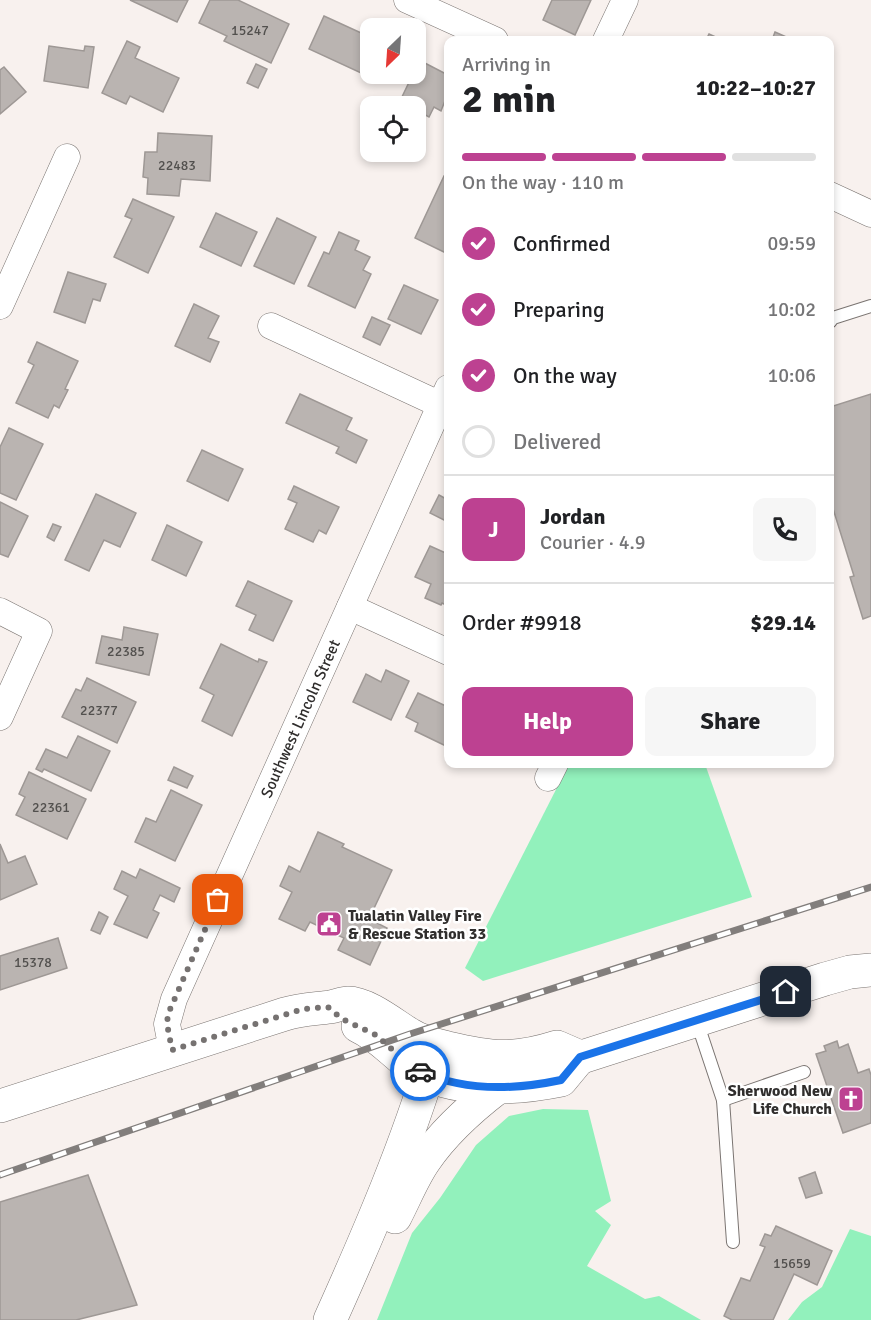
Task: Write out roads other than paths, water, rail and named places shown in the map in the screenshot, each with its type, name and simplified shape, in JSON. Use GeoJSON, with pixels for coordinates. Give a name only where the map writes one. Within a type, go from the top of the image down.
{"type":"FeatureCollection","features":[{"type":"Feature","properties":{"kind":"main road"},"geometry":{"type":"LineString","coordinates":[[0,1106],[303,1009],[328,1007],[342,1019],[376,1035],[406,1062],[432,1060],[482,1071],[522,1072],[580,1057],[850,972],[871,970]]}},
{"type":"Feature","properties":{"kind":"main road"},"geometry":{"type":"LineString","coordinates":[[432,1060],[460,1084],[497,1088],[561,1080],[580,1057]]}},
{"type":"Feature","properties":{"kind":"main road"},"geometry":{"type":"LineString","coordinates":[[330,1320],[418,1108],[432,1060]]}},
{"type":"Feature","properties":{"kind":"main road"},"geometry":{"type":"LineString","coordinates":[[359,1254],[385,1238],[424,1161],[432,1150],[459,1121],[497,1088]]}},
{"type":"Feature","properties":{"kind":"street"},"geometry":{"type":"LineString","coordinates":[[406,0],[486,36]]}},
{"type":"Feature","properties":{"kind":"street"},"geometry":{"type":"LineString","coordinates":[[608,36],[625,0]]}},
{"type":"Feature","properties":{"kind":"street"},"geometry":{"type":"LineString","coordinates":[[0,306],[67,157]]}},
{"type":"Feature","properties":{"kind":"street"},"geometry":{"type":"LineString","coordinates":[[834,197],[871,214]]}},
{"type":"Feature","properties":{"kind":"street"},"geometry":{"type":"LineString","coordinates":[[271,326],[444,397]]}},
{"type":"Feature","properties":{"kind":"street","name":"Southwest Lincoln Street"},"geometry":{"type":"LineString","coordinates":[[172,1050],[167,1024],[174,999],[444,399]]}},
{"type":"Feature","properties":{"kind":"street"},"geometry":{"type":"LineString","coordinates":[[350,607],[444,650]]}},
{"type":"Feature","properties":{"kind":"street"},"geometry":{"type":"LineString","coordinates":[[0,611],[39,631],[0,717]]}},
{"type":"Feature","properties":{"kind":"lane"},"geometry":{"type":"LineString","coordinates":[[834,318],[871,306]]}},
{"type":"Feature","properties":{"kind":"lane"},"geometry":{"type":"LineString","coordinates":[[696,1021],[723,1100],[733,1242]]}},
{"type":"Feature","properties":{"kind":"lane"},"geometry":{"type":"LineString","coordinates":[[723,1100],[804,1072]]}},
{"type":"Feature","properties":{"kind":"railway"},"geometry":{"type":"LineString","coordinates":[[0,1175],[410,1034],[871,887]]}},
{"type":"Feature","properties":{"kind":"place","name":"Tualatin Valley Fire & Rescue Station 33"},"geometry":{"type":"Point","coordinates":[329,924]}},
{"type":"Feature","properties":{"kind":"place","name":"Sherwood New Life Church"},"geometry":{"type":"Point","coordinates":[851,1099]}}]}
